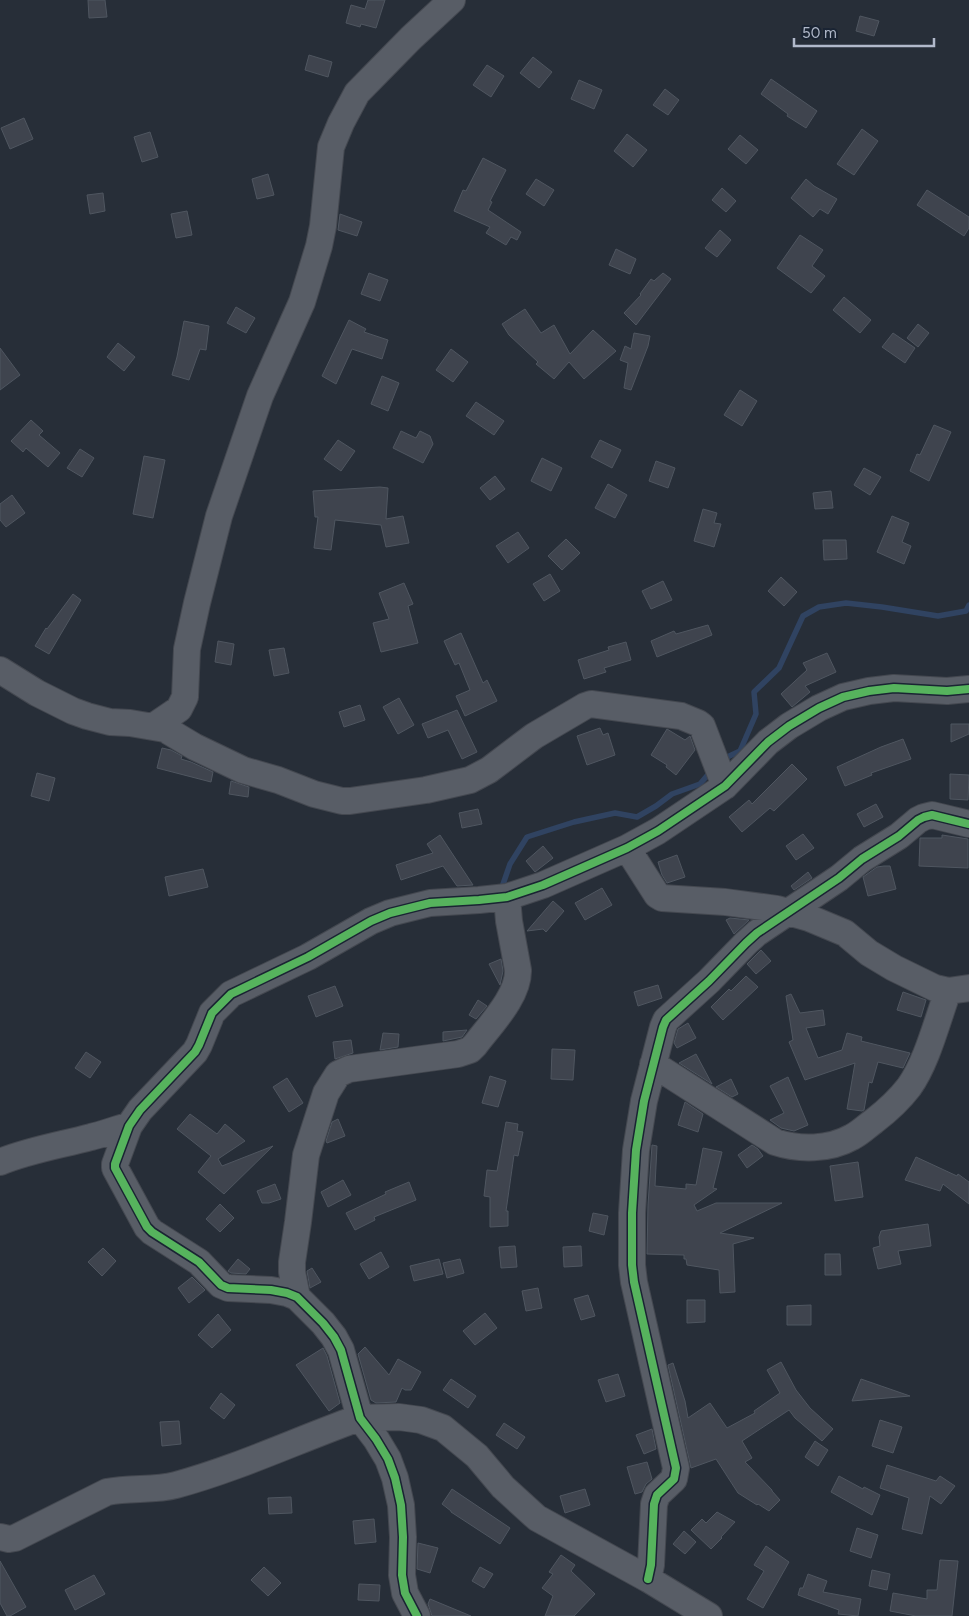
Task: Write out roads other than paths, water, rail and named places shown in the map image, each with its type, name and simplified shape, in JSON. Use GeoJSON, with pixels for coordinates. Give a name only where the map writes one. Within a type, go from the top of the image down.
{"type":"FeatureCollection","features":[{"type":"Feature","properties":{"kind":"street"},"geometry":{"type":"LineString","coordinates":[[154,726],[180,709],[185,696],[187,649],[219,516],[260,396],[302,302],[319,246],[323,226],[331,147],[357,93],[411,38],[452,0]]}},
{"type":"Feature","properties":{"kind":"street"},"geometry":{"type":"LineString","coordinates":[[0,670],[37,693],[73,711],[110,722],[154,726],[165,729],[195,747],[253,774],[278,780],[342,801],[426,790],[470,780],[489,770],[534,736],[565,717],[584,706],[599,704],[681,716],[698,723],[702,726],[725,786]]}},
{"type":"Feature","properties":{"kind":"street"},"geometry":{"type":"LineString","coordinates":[[417,1616],[405,1594],[402,1576],[403,1536],[401,1506],[395,1478],[388,1459],[360,1418],[341,1350],[334,1337],[297,1297],[271,1290],[228,1288],[221,1285],[199,1262],[152,1232],[115,1168],[129,1126],[140,1110],[195,1052],[212,1013],[231,994],[308,957],[390,913],[430,903],[508,897],[543,885],[626,848],[658,831],[725,786],[768,742],[782,731],[819,708],[843,697],[894,688],[969,689]]}},
{"type":"Feature","properties":{"kind":"street"},"geometry":{"type":"LineString","coordinates":[[648,1579],[651,1564],[656,1495],[674,1479],[676,1468],[650,1356],[632,1265],[632,1213],[636,1150],[644,1101],[663,1027],[666,1020],[709,981],[757,933],[839,878],[862,859],[899,836],[918,820],[932,815],[969,824]]}},
{"type":"Feature","properties":{"kind":"street"},"geometry":{"type":"LineString","coordinates":[[626,848],[657,894],[662,898],[725,902],[777,909],[809,918],[845,933],[869,953],[894,968],[936,988],[958,990],[909,1086],[889,1110],[852,1137],[836,1144],[800,1148],[785,1146],[775,1142],[653,1064]]}},
{"type":"Feature","properties":{"kind":"street"},"geometry":{"type":"LineString","coordinates":[[297,1297],[292,1262],[306,1155],[326,1093],[338,1074],[349,1069],[458,1054],[470,1050],[475,1045],[508,1002],[518,979],[509,921],[508,897]]}},
{"type":"Feature","properties":{"kind":"street"},"geometry":{"type":"LineString","coordinates":[[0,1162],[129,1126]]}},
{"type":"Feature","properties":{"kind":"street"},"geometry":{"type":"LineString","coordinates":[[0,1537],[15,1538],[108,1492],[175,1485],[242,1463],[360,1418],[399,1417],[421,1420],[443,1428],[477,1456],[503,1487],[537,1518],[648,1579],[709,1616]]}},
{"type":"Feature","properties":{"kind":"waterway"},"geometry":{"type":"LineString","coordinates":[[723,759],[740,751],[756,714],[754,692],[779,668],[803,616],[819,607],[846,603],[938,616],[966,611],[969,605]]}},
{"type":"Feature","properties":{"kind":"waterway"},"geometry":{"type":"LineString","coordinates":[[501,890],[510,864],[527,837],[574,822],[615,813],[637,817],[672,794],[700,784],[711,771]]}}]}
